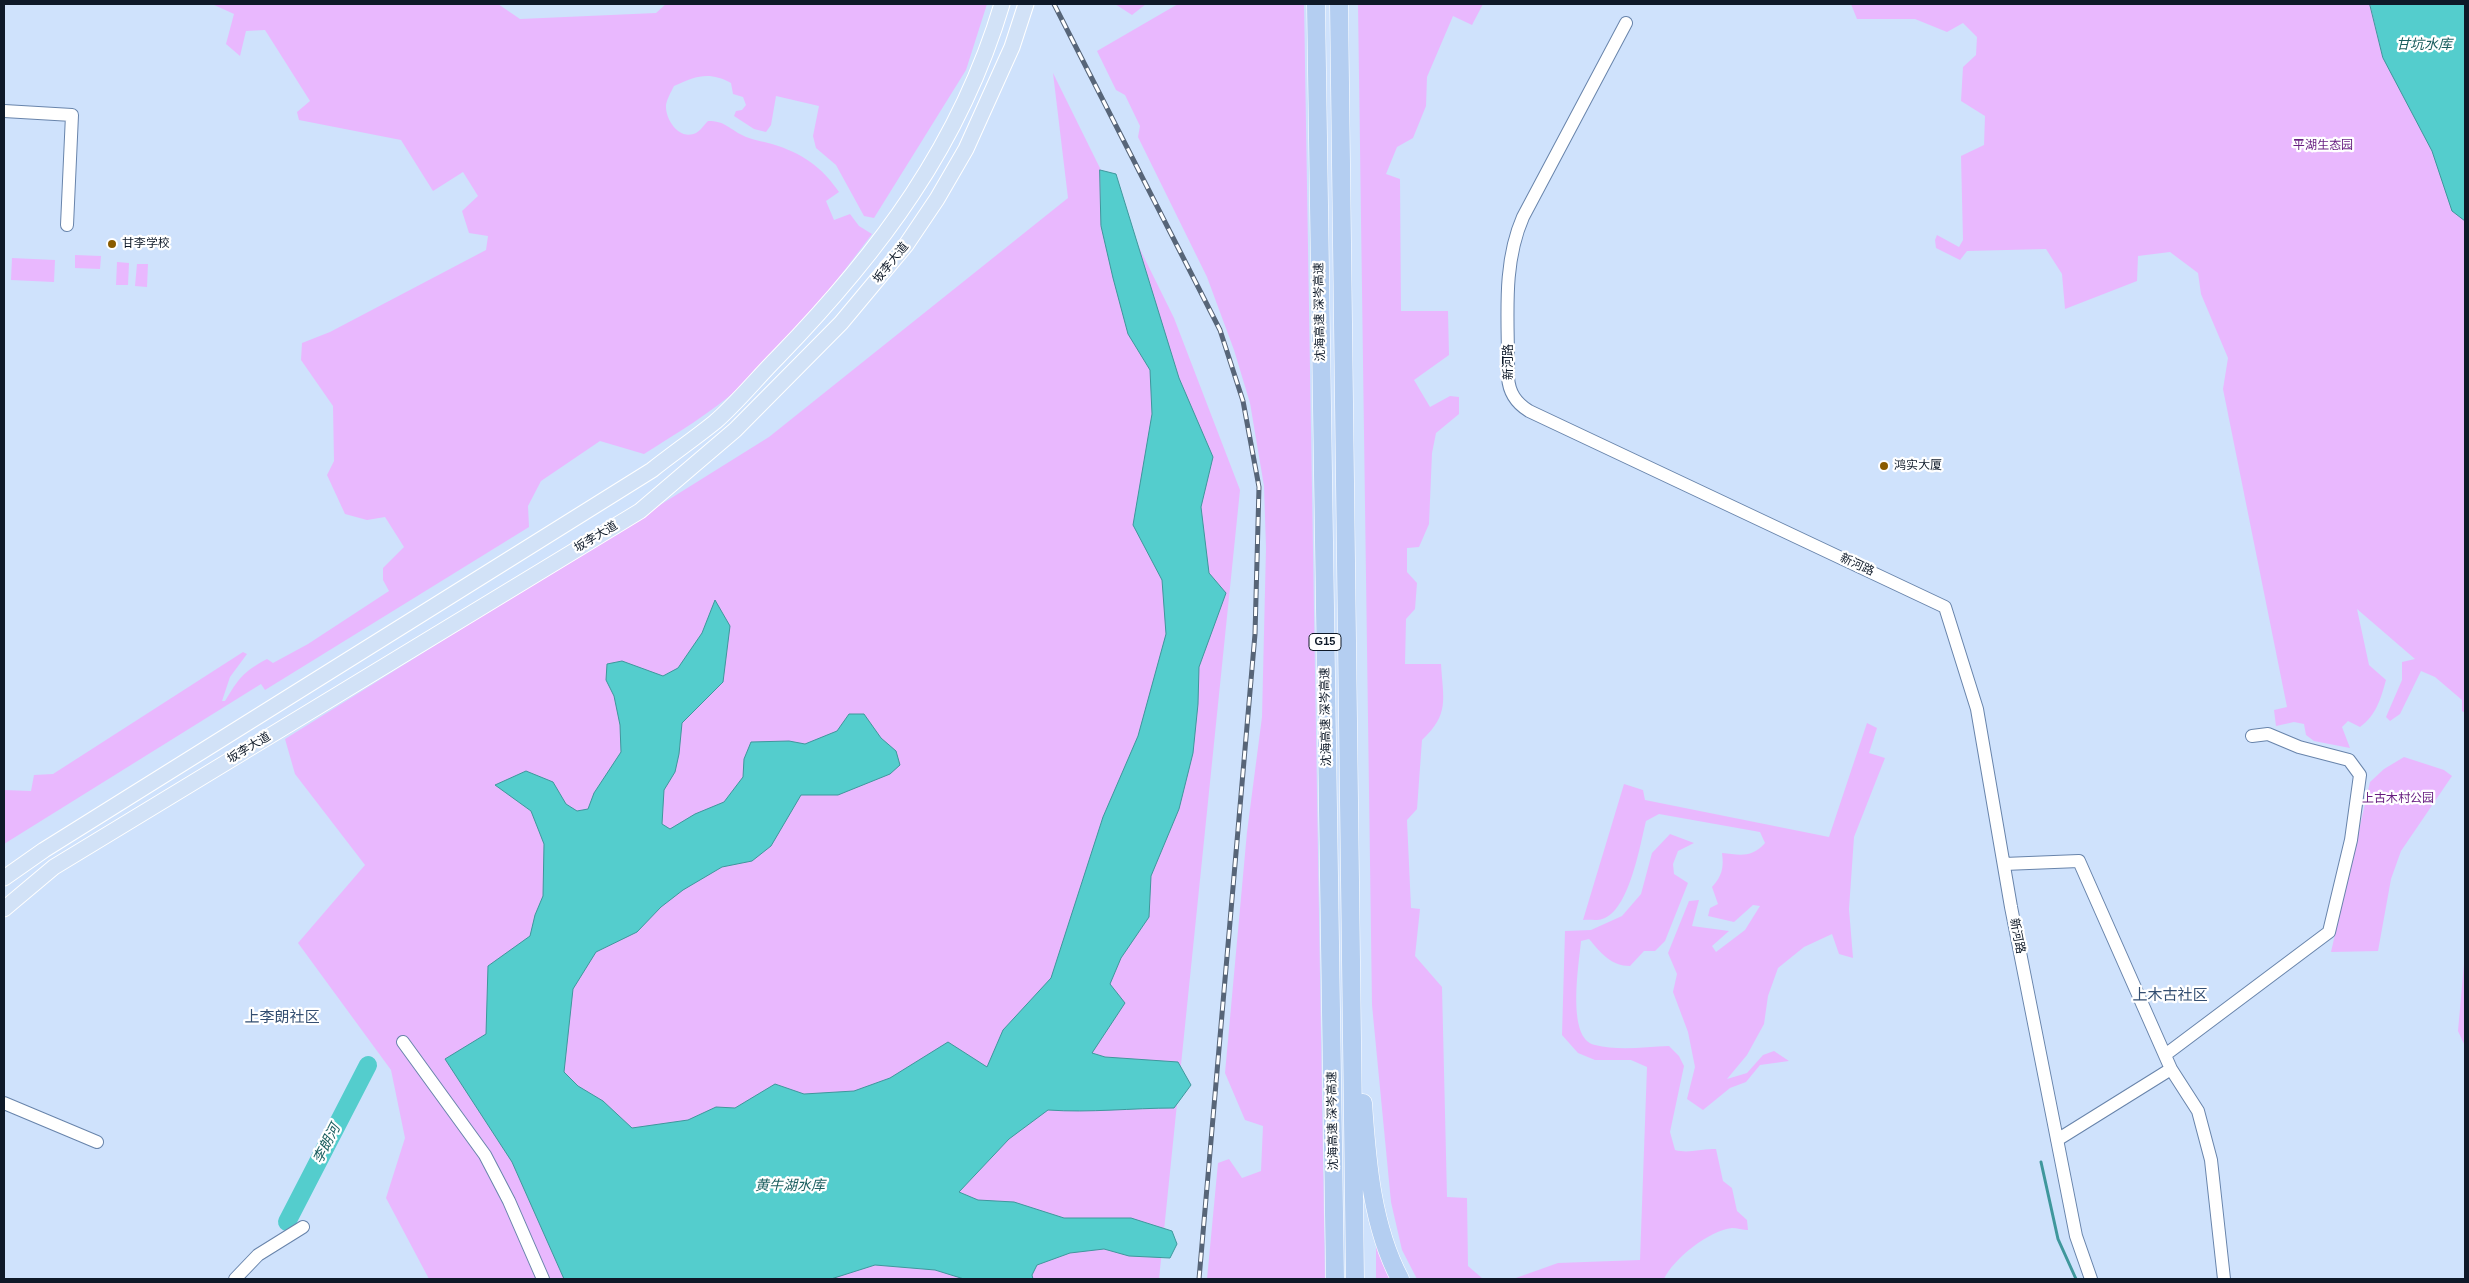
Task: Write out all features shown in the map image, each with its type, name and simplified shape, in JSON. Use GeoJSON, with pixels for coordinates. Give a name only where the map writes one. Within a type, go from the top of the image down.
{"type":"FeatureCollection","features":[{"type":"Feature","properties":{"kind":"highway","name":"沈海高速 深岑高速"},"geometry":{"type":"LineString","coordinates":[[1316,4],[1335,1279]]}},
{"type":"Feature","properties":{"kind":"highway","name":"沈海高速 深岑高速"},"geometry":{"type":"LineString","coordinates":[[1339,4],[1356,1279]]}},
{"type":"Feature","properties":{"kind":"highway"},"geometry":{"type":"LineString","coordinates":[[1350,873],[1368,1158],[1376,1213],[1383,1242],[1400,1279]]}},
{"type":"Feature","properties":{"kind":"main road","name":"坂李大道"},"geometry":{"type":"LineString","coordinates":[[4,878],[44,850],[652,470],[715,421],[822,311],[887,233],[915,192],[943,143],[981,65],[1002,4]]}},
{"type":"Feature","properties":{"kind":"main road","name":"坂李大道"},"geometry":{"type":"LineString","coordinates":[[4,908],[54,867],[640,511],[735,430],[840,323],[906,245],[937,199],[966,148],[1012,47],[1026,4]]}},
{"type":"Feature","properties":{"kind":"street","name":"新河路"},"geometry":{"type":"LineString","coordinates":[[1626,23],[1523,217],[1514,242],[1508,282],[1508,378],[1510,392],[1518,403],[1529,411],[1945,607],[1977,709],[2004,864],[2076,1236],[2091,1279]]}},
{"type":"Feature","properties":{"kind":"street"},"geometry":{"type":"LineString","coordinates":[[4,111],[72,115],[67,225]]}},
{"type":"Feature","properties":{"kind":"street"},"geometry":{"type":"LineString","coordinates":[[2164,1055],[2329,932],[2351,840],[2360,775],[2349,760],[2299,747],[2268,734],[2252,736]]}},
{"type":"Feature","properties":{"kind":"street"},"geometry":{"type":"LineString","coordinates":[[2004,864],[2079,861],[2164,1055],[2198,1111],[2211,1160],[2224,1279]]}},
{"type":"Feature","properties":{"kind":"street"},"geometry":{"type":"LineString","coordinates":[[403,1042],[485,1155],[509,1201],[543,1279]]}},
{"type":"Feature","properties":{"kind":"street"},"geometry":{"type":"LineString","coordinates":[[2057,1140],[2171,1069]]}},
{"type":"Feature","properties":{"kind":"street"},"geometry":{"type":"LineString","coordinates":[[4,1103],[97,1142]]}},
{"type":"Feature","properties":{"kind":"street"},"geometry":{"type":"LineString","coordinates":[[235,1279],[258,1256],[303,1227]]}},
{"type":"Feature","properties":{"kind":"green space"},"geometry":{"type":"Polygon","coordinates":[[[212,4],[498,4],[520,19],[656,13],[666,4],[987,4],[966,70],[874,218],[864,216],[836,165],[816,148],[813,136],[819,106],[776,96],[771,125],[766,132],[754,129],[734,116],[736,111],[742,110],[746,105],[743,97],[733,94],[731,83],[723,79],[702,76],[674,86],[666,105],[666,111],[674,127],[679,131],[690,135],[698,132],[708,121],[719,122],[745,137],[793,152],[818,168],[839,192],[826,201],[834,220],[850,214],[859,226],[872,234],[793,333],[740,387],[717,405],[644,454],[600,441],[541,481],[528,506],[529,527],[265,690],[261,684],[4,844],[4,790],[31,791],[34,775],[53,774],[243,652],[247,654],[230,677],[222,701],[225,701],[238,681],[252,668],[267,659],[273,663],[308,644],[389,591],[383,580],[383,568],[404,547],[385,517],[367,520],[345,514],[327,475],[334,461],[333,406],[301,360],[302,343],[330,332],[486,250],[488,236],[469,233],[462,211],[478,196],[463,172],[433,191],[401,140],[299,120],[297,112],[310,101],[265,30],[246,31],[240,56],[226,44],[234,14],[212,4]]]}},
{"type":"Feature","properties":{"kind":"green space"},"geometry":{"type":"Polygon","coordinates":[[[1115,4],[1146,4],[1132,15],[1115,4]]]}},
{"type":"Feature","properties":{"kind":"green space"},"geometry":{"type":"Polygon","coordinates":[[[1178,4],[1304,4],[1325,1279],[1207,1279],[1218,1163],[1229,1159],[1242,1178],[1261,1171],[1263,1126],[1245,1120],[1225,1073],[1247,832],[1262,717],[1266,548],[1264,486],[1250,403],[1234,350],[1207,277],[1138,137],[1140,126],[1125,95],[1116,90],[1097,51],[1178,4]]]}},
{"type":"Feature","properties":{"kind":"green space"},"geometry":{"type":"Polygon","coordinates":[[[1358,4],[1483,4],[1472,25],[1453,16],[1427,77],[1426,106],[1413,138],[1397,147],[1386,174],[1400,179],[1401,311],[1448,311],[1449,355],[1414,380],[1430,407],[1450,396],[1459,397],[1459,414],[1436,433],[1432,453],[1429,524],[1419,547],[1407,548],[1407,572],[1417,583],[1415,609],[1406,619],[1405,664],[1441,664],[1443,705],[1437,722],[1422,740],[1417,809],[1407,820],[1411,908],[1420,909],[1415,956],[1442,987],[1447,1197],[1467,1198],[1468,1266],[1483,1279],[1417,1279],[1402,1250],[1391,1202],[1372,1005],[1358,4]]]}},
{"type":"Feature","properties":{"kind":"green space","name":"平湖生态园"},"geometry":{"type":"Polygon","coordinates":[[[1851,4],[2465,4],[2465,713],[2462,711],[2462,700],[2435,677],[2421,671],[2400,714],[2390,721],[2386,717],[2402,680],[2402,662],[2415,659],[2357,609],[2369,665],[2386,680],[2377,706],[2366,723],[2360,727],[2348,721],[2342,727],[2350,748],[2314,741],[2306,735],[2304,724],[2294,722],[2276,726],[2274,710],[2287,707],[2223,389],[2228,358],[2201,294],[2198,273],[2170,252],[2138,256],[2137,281],[2065,309],[2062,274],[2046,249],[1967,251],[1960,260],[1936,248],[1935,240],[1937,235],[1959,247],[1963,240],[1961,156],[1984,145],[1985,116],[1961,101],[1963,67],[1976,55],[1977,37],[1963,23],[1947,32],[1915,19],[1857,19],[1851,4]]]}},
{"type":"Feature","properties":{"kind":"green space"},"geometry":{"type":"Polygon","coordinates":[[[1053,73],[1174,318],[1240,490],[1159,1279],[429,1279],[386,1198],[405,1138],[391,1070],[298,943],[365,865],[295,774],[285,739],[769,437],[1068,198],[1053,73]]]}},
{"type":"Feature","properties":{"kind":"green space"},"geometry":{"type":"Polygon","coordinates":[[[75,255],[101,256],[100,269],[75,268],[75,255]]]}},
{"type":"Feature","properties":{"kind":"green space"},"geometry":{"type":"Polygon","coordinates":[[[12,258],[55,260],[54,282],[11,280],[12,258]]]}},
{"type":"Feature","properties":{"kind":"green space"},"geometry":{"type":"Polygon","coordinates":[[[117,262],[129,263],[128,285],[116,285],[117,262]]]}},
{"type":"Feature","properties":{"kind":"green space"},"geometry":{"type":"Polygon","coordinates":[[[137,264],[148,264],[147,287],[135,286],[137,264]]]}},
{"type":"Feature","properties":{"kind":"green space"},"geometry":{"type":"Polygon","coordinates":[[[1867,723],[1877,728],[1869,753],[1885,758],[1854,837],[1849,909],[1853,958],[1839,954],[1832,934],[1804,947],[1778,968],[1768,996],[1764,1024],[1747,1055],[1727,1079],[1747,1073],[1763,1055],[1774,1051],[1789,1061],[1760,1065],[1746,1082],[1730,1088],[1703,1110],[1687,1099],[1695,1067],[1688,1032],[1673,992],[1677,974],[1668,953],[1689,901],[1699,900],[1692,926],[1729,931],[1712,946],[1716,952],[1745,930],[1760,906],[1753,905],[1734,922],[1708,916],[1710,908],[1718,904],[1712,887],[1722,871],[1722,853],[1740,855],[1750,853],[1765,843],[1760,832],[1659,814],[1646,821],[1637,861],[1619,904],[1611,914],[1602,919],[1583,920],[1624,784],[1643,790],[1645,800],[1829,837],[1867,723]]]}},
{"type":"Feature","properties":{"kind":"green space","name":"上古木村公园"},"geometry":{"type":"Polygon","coordinates":[[[2404,757],[2444,770],[2452,776],[2401,851],[2391,879],[2378,951],[2331,952],[2370,782],[2384,769],[2404,757]]]}},
{"type":"Feature","properties":{"kind":"green space"},"geometry":{"type":"Polygon","coordinates":[[[1670,834],[1694,843],[1678,851],[1673,864],[1674,874],[1688,883],[1665,941],[1655,951],[1644,951],[1630,966],[1617,964],[1612,961],[1602,954],[1589,939],[1581,941],[1576,999],[1577,1016],[1580,1029],[1586,1040],[1595,1045],[1622,1048],[1669,1046],[1679,1056],[1684,1066],[1670,1132],[1675,1150],[1716,1149],[1723,1181],[1732,1188],[1737,1211],[1747,1220],[1748,1230],[1732,1228],[1713,1234],[1693,1247],[1675,1263],[1664,1279],[1513,1279],[1558,1263],[1640,1260],[1647,1067],[1631,1060],[1595,1060],[1578,1053],[1562,1035],[1565,931],[1591,930],[1622,916],[1641,894],[1652,853],[1670,834]]]}},
{"type":"Feature","properties":{"kind":"green space"},"geometry":{"type":"Polygon","coordinates":[[[2465,953],[2465,1046],[2458,1031],[2465,953]]]}},
{"type":"Feature","properties":{"kind":"green space"},"geometry":{"type":"Polygon","coordinates":[[[1376,1232],[1397,1279],[1376,1279],[1376,1232]]]}},
{"type":"Feature","properties":{"kind":"water","name":"甘坑水库"},"geometry":{"type":"Polygon","coordinates":[[[2370,4],[2465,4],[2465,221],[2452,211],[2432,151],[2383,58],[2370,4]]]}},
{"type":"Feature","properties":{"kind":"water","name":"黄牛湖水库"},"geometry":{"type":"Polygon","coordinates":[[[1100,170],[1116,174],[1179,378],[1213,457],[1201,507],[1209,573],[1226,593],[1199,667],[1198,704],[1193,753],[1179,809],[1151,876],[1149,917],[1121,958],[1110,984],[1125,1003],[1092,1053],[1105,1057],[1178,1062],[1191,1085],[1174,1108],[1080,1111],[1048,1110],[1009,1139],[959,1192],[978,1200],[1014,1202],[1064,1218],[1131,1218],[1172,1231],[1177,1244],[1170,1258],[1129,1256],[1104,1249],[1070,1253],[1037,1265],[1032,1275],[1033,1279],[964,1279],[935,1270],[875,1265],[831,1279],[564,1279],[512,1162],[445,1059],[486,1034],[488,966],[530,936],[535,915],[543,896],[544,844],[531,811],[495,785],[526,771],[553,782],[566,804],[577,811],[588,809],[594,793],[621,752],[620,725],[614,696],[606,680],[607,664],[622,661],[663,676],[678,668],[702,633],[715,600],[730,626],[723,682],[682,723],[675,772],[664,790],[662,824],[670,829],[695,814],[724,802],[743,777],[744,759],[751,742],[789,741],[805,744],[837,731],[849,714],[864,714],[881,738],[896,751],[900,765],[890,774],[838,795],[801,795],[771,846],[752,861],[722,867],[683,890],[661,907],[637,932],[596,952],[573,989],[564,1072],[578,1086],[603,1101],[632,1128],[688,1120],[716,1107],[735,1108],[775,1084],[804,1094],[854,1091],[890,1078],[948,1042],[987,1067],[1003,1030],[1051,978],[1103,817],[1138,736],[1166,634],[1162,580],[1133,525],[1152,414],[1150,370],[1128,334],[1113,278],[1101,226],[1100,170]]]}},
{"type":"Feature","properties":{"kind":"waterway","name":"李朗河"},"geometry":{"type":"LineString","coordinates":[[287,1222],[368,1065]]}},
{"type":"Feature","properties":{"kind":"waterway"},"geometry":{"type":"LineString","coordinates":[[2041,1162],[2058,1239],[2076,1279]]}},
{"type":"Feature","properties":{"kind":"railway"},"geometry":{"type":"LineString","coordinates":[[1054,4],[1220,330],[1243,401],[1259,487],[1255,634],[1199,1279]]}},
{"type":"Feature","properties":{"kind":"place","name":"甘李学校"},"geometry":{"type":"Point","coordinates":[112,244]}},
{"type":"Feature","properties":{"kind":"place","name":"鸿实大厦"},"geometry":{"type":"Point","coordinates":[1884,466]}},
{"type":"Feature","properties":{"kind":"district","name":"上木古社区"},"geometry":{"type":"Point","coordinates":[2170,996]}},
{"type":"Feature","properties":{"kind":"district","name":"上李朗社区"},"geometry":{"type":"Point","coordinates":[282,1018]}}]}
